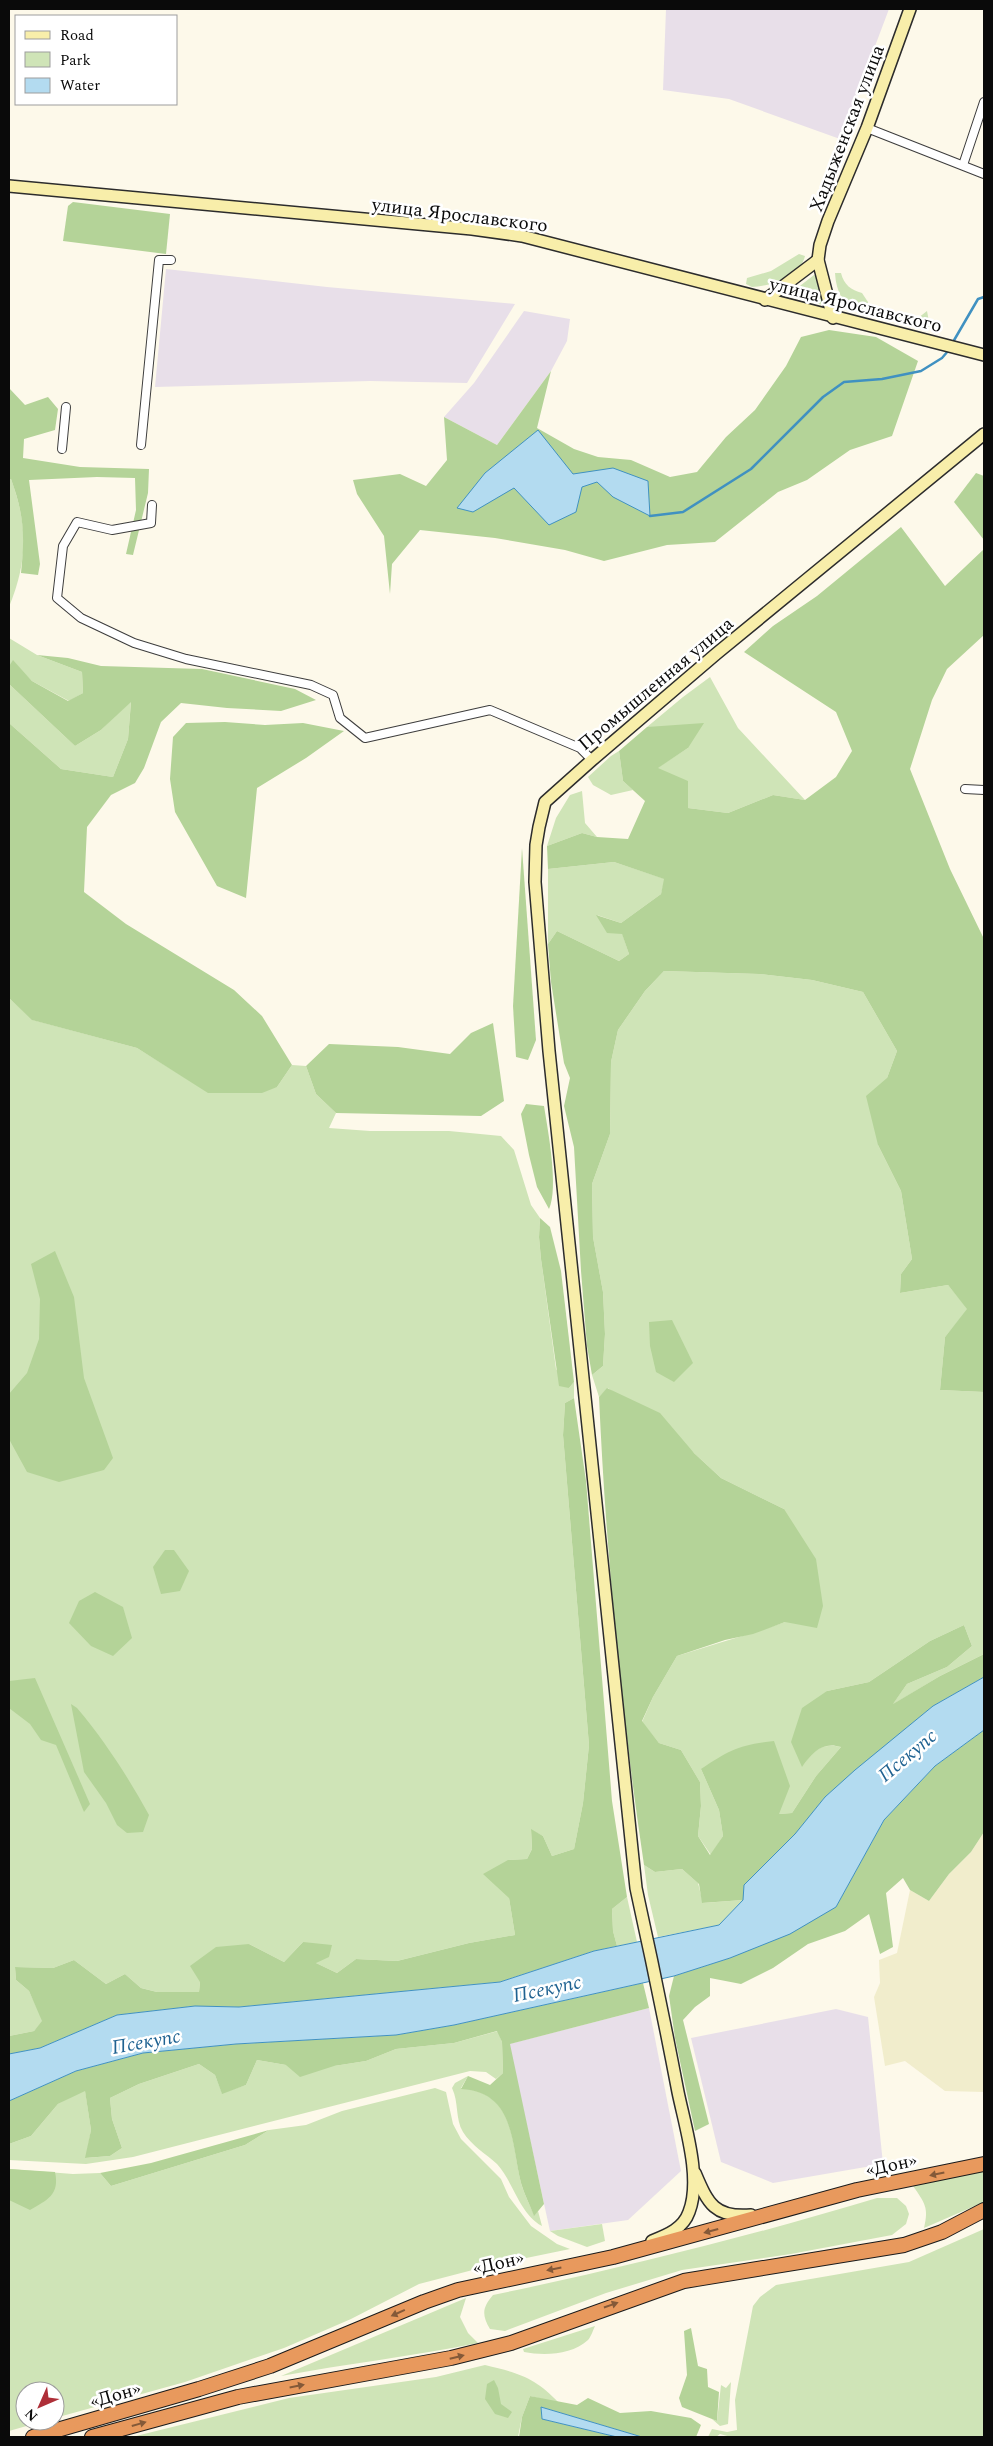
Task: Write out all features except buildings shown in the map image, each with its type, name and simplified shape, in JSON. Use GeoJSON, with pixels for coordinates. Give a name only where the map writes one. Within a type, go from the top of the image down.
{"type":"FeatureCollection","features":[{"type":"Feature","properties":{"kind":"highway","name":"«Дон»"},"geometry":{"type":"LineString","coordinates":[[33,2437],[199,2389],[270,2366],[424,2302],[458,2290],[613,2258],[786,2212],[857,2190],[984,2164]]}},
{"type":"Feature","properties":{"kind":"highway","name":"«Дон»"},"geometry":{"type":"LineString","coordinates":[[92,2437],[238,2397],[451,2358],[511,2342],[684,2281],[904,2245],[942,2232],[984,2210]]}},
{"type":"Feature","properties":{"kind":"main road","name":"Хадыженская улица"},"geometry":{"type":"LineString","coordinates":[[833,318],[818,260],[828,221],[867,128],[910,9]]}},
{"type":"Feature","properties":{"kind":"main road","name":"улица Ярославского"},"geometry":{"type":"LineString","coordinates":[[9,186],[463,228],[522,236],[833,318],[984,355]]}},
{"type":"Feature","properties":{"kind":"main road"},"geometry":{"type":"LineString","coordinates":[[765,300],[818,260]]}},
{"type":"Feature","properties":{"kind":"main road","name":"Промышленная улица"},"geometry":{"type":"LineString","coordinates":[[693,2169],[663,2012],[636,1888],[549,1051],[535,882],[536,845],[545,802],[716,654],[984,434]]}},
{"type":"Feature","properties":{"kind":"main road"},"geometry":{"type":"LineString","coordinates":[[693,2169],[708,2201],[722,2213],[730,2216],[749,2216],[786,2212]]}},
{"type":"Feature","properties":{"kind":"main road"},"geometry":{"type":"LineString","coordinates":[[613,2258],[670,2234],[680,2226],[690,2210],[693,2169]]}},
{"type":"Feature","properties":{"kind":"street"},"geometry":{"type":"LineString","coordinates":[[963,165],[984,102]]}},
{"type":"Feature","properties":{"kind":"street"},"geometry":{"type":"LineString","coordinates":[[867,128],[984,174]]}},
{"type":"Feature","properties":{"kind":"street"},"geometry":{"type":"LineString","coordinates":[[141,445],[159,260],[171,260]]}},
{"type":"Feature","properties":{"kind":"street"},"geometry":{"type":"LineString","coordinates":[[62,449],[66,407]]}},
{"type":"Feature","properties":{"kind":"street"},"geometry":{"type":"LineString","coordinates":[[152,505],[151,523],[112,530],[77,522],[63,546],[57,598],[81,618],[134,643],[186,659],[311,685],[333,695],[340,718],[366,738],[490,710],[580,748],[592,760]]}},
{"type":"Feature","properties":{"kind":"street"},"geometry":{"type":"LineString","coordinates":[[966,790],[984,790]]}},
{"type":"Feature","properties":{"kind":"shaded area"},"geometry":{"type":"Polygon","coordinates":[[[666,9],[889,9],[840,139],[729,99],[663,90],[666,9]]]}},
{"type":"Feature","properties":{"kind":"shaded area"},"geometry":{"type":"Polygon","coordinates":[[[166,269],[327,287],[515,304],[467,383],[370,381],[155,387],[166,269]]]}},
{"type":"Feature","properties":{"kind":"shaded area"},"geometry":{"type":"Polygon","coordinates":[[[524,311],[570,319],[567,341],[551,371],[497,445],[444,417],[474,383],[524,311]]]}},
{"type":"Feature","properties":{"kind":"shaded area"},"geometry":{"type":"Polygon","coordinates":[[[984,1832],[984,2092],[945,2091],[905,2061],[885,2066],[874,1997],[880,1983],[879,1960],[897,1953],[910,1890],[929,1901],[949,1874],[971,1852],[984,1832]]]}},
{"type":"Feature","properties":{"kind":"shaded area"},"geometry":{"type":"Polygon","coordinates":[[[649,2008],[681,2171],[628,2220],[550,2231],[509,2044],[649,2008]]]}},
{"type":"Feature","properties":{"kind":"shaded area"},"geometry":{"type":"Polygon","coordinates":[[[836,2009],[868,2017],[883,2164],[773,2183],[721,2162],[691,2038],[836,2009]]]}},
{"type":"Feature","properties":{"kind":"green space"},"geometry":{"type":"Polygon","coordinates":[[[73,202],[170,214],[166,254],[63,241],[68,206],[73,202]]]}},
{"type":"Feature","properties":{"kind":"green space"},"geometry":{"type":"Polygon","coordinates":[[[799,254],[805,256],[802,263],[797,270],[784,279],[768,285],[752,287],[746,284],[747,278],[771,271],[799,254]]]}},
{"type":"Feature","properties":{"kind":"green space"},"geometry":{"type":"Polygon","coordinates":[[[835,273],[841,273],[844,281],[849,286],[862,293],[868,302],[866,312],[860,314],[845,302],[837,287],[835,273]]]}},
{"type":"Feature","properties":{"kind":"green space"},"geometry":{"type":"Polygon","coordinates":[[[814,275],[817,276],[823,305],[787,296],[814,275]]]}},
{"type":"Feature","properties":{"kind":"green space"},"geometry":{"type":"Polygon","coordinates":[[[927,311],[930,327],[902,323],[895,314],[918,318],[927,311]]]}},
{"type":"Feature","properties":{"kind":"green space"},"geometry":{"type":"Polygon","coordinates":[[[829,330],[876,337],[918,361],[892,436],[850,450],[807,480],[778,492],[715,542],[667,545],[604,561],[565,550],[495,538],[420,530],[392,564],[390,594],[384,536],[357,494],[353,480],[400,474],[426,486],[447,460],[444,417],[497,445],[551,371],[537,428],[574,449],[598,457],[631,460],[670,477],[697,472],[726,437],[755,410],[786,366],[801,337],[829,330]]]}},
{"type":"Feature","properties":{"kind":"green space"},"geometry":{"type":"Polygon","coordinates":[[[9,388],[25,405],[48,397],[58,409],[55,430],[24,439],[23,458],[80,467],[149,469],[148,493],[133,555],[126,554],[136,510],[135,478],[97,477],[29,480],[40,564],[38,575],[21,573],[23,547],[21,515],[11,479],[9,479],[9,388]]]}},
{"type":"Feature","properties":{"kind":"green space"},"geometry":{"type":"Polygon","coordinates":[[[976,473],[984,476],[984,540],[954,502],[976,473]]]}},
{"type":"Feature","properties":{"kind":"green space"},"geometry":{"type":"Polygon","coordinates":[[[9,479],[11,479],[21,512],[23,543],[20,574],[9,607],[9,479]]]}},
{"type":"Feature","properties":{"kind":"green space"},"geometry":{"type":"Polygon","coordinates":[[[901,527],[945,586],[984,549],[984,635],[947,669],[932,700],[910,769],[950,869],[984,939],[984,1392],[940,1390],[945,1337],[967,1309],[948,1285],[900,1293],[901,1274],[912,1259],[901,1191],[878,1145],[866,1096],[887,1078],[897,1051],[863,992],[812,980],[759,974],[664,971],[645,991],[618,1030],[611,1062],[610,1134],[592,1184],[593,1237],[603,1292],[605,1334],[603,1366],[592,1375],[587,1346],[581,1271],[574,1147],[564,1106],[570,1078],[564,1063],[551,982],[548,944],[557,931],[619,961],[629,954],[622,934],[607,933],[596,915],[621,923],[661,894],[664,879],[614,862],[548,869],[547,846],[582,833],[597,837],[628,839],[645,801],[623,781],[619,751],[647,727],[704,723],[688,748],[658,768],[688,781],[688,808],[728,813],[773,795],[805,800],[836,777],[852,751],[836,712],[744,652],[773,626],[817,596],[901,527]]]}},
{"type":"Feature","properties":{"kind":"green space"},"geometry":{"type":"Polygon","coordinates":[[[9,638],[37,655],[82,672],[83,693],[69,701],[32,681],[13,661],[9,666],[9,638]]]}},
{"type":"Feature","properties":{"kind":"green space"},"geometry":{"type":"Polygon","coordinates":[[[37,655],[68,658],[101,666],[202,669],[295,689],[316,700],[281,711],[181,703],[161,722],[144,768],[135,783],[111,795],[87,827],[84,892],[126,924],[234,990],[262,1016],[292,1065],[277,1087],[262,1093],[208,1093],[137,1048],[32,1020],[9,998],[9,723],[61,769],[113,777],[128,739],[131,702],[101,730],[75,746],[9,684],[9,666],[13,660],[32,681],[68,701],[83,693],[82,672],[37,655]]]}},
{"type":"Feature","properties":{"kind":"green space"},"geometry":{"type":"Polygon","coordinates":[[[710,677],[738,728],[805,800],[773,795],[728,813],[688,808],[657,768],[688,748],[667,727],[647,727],[710,677]]]}},
{"type":"Feature","properties":{"kind":"green space"},"geometry":{"type":"Polygon","coordinates":[[[9,684],[75,746],[101,730],[131,701],[128,739],[113,777],[61,769],[9,723],[9,684]]]}},
{"type":"Feature","properties":{"kind":"green space"},"geometry":{"type":"Polygon","coordinates":[[[225,722],[265,725],[303,723],[344,731],[306,758],[257,788],[246,898],[217,886],[175,812],[170,779],[173,737],[186,723],[225,722]]]}},
{"type":"Feature","properties":{"kind":"green space"},"geometry":{"type":"Polygon","coordinates":[[[619,751],[623,781],[633,790],[611,795],[593,785],[588,777],[619,751]]]}},
{"type":"Feature","properties":{"kind":"green space"},"geometry":{"type":"Polygon","coordinates":[[[582,791],[585,823],[597,837],[582,833],[547,846],[556,818],[570,795],[582,791]]]}},
{"type":"Feature","properties":{"kind":"green space"},"geometry":{"type":"Polygon","coordinates":[[[522,848],[536,1040],[528,1060],[516,1057],[513,1006],[522,848]]]}},
{"type":"Feature","properties":{"kind":"green space"},"geometry":{"type":"Polygon","coordinates":[[[614,862],[665,879],[661,894],[621,923],[597,915],[622,933],[629,954],[619,961],[557,931],[548,944],[548,869],[614,862]]]}},
{"type":"Feature","properties":{"kind":"green space"},"geometry":{"type":"Polygon","coordinates":[[[664,971],[759,974],[812,980],[863,992],[897,1051],[887,1078],[878,1145],[901,1191],[912,1259],[901,1274],[900,1293],[948,1285],[968,1309],[945,1337],[940,1390],[984,1392],[984,1654],[940,1676],[892,1705],[907,1684],[947,1667],[972,1646],[964,1625],[930,1641],[869,1682],[827,1691],[802,1766],[822,1747],[841,1747],[816,1776],[792,1813],[779,1814],[701,1769],[719,1810],[723,1836],[711,1855],[698,1836],[701,1806],[700,1782],[681,1750],[659,1743],[642,1722],[653,1697],[677,1656],[785,1622],[784,1509],[721,1478],[694,1453],[608,1388],[599,1397],[592,1375],[603,1366],[605,1334],[603,1292],[593,1237],[592,1184],[610,1134],[611,1062],[618,1030],[645,991],[664,971]]]}},
{"type":"Feature","properties":{"kind":"green space"},"geometry":{"type":"Polygon","coordinates":[[[9,998],[33,1020],[137,1048],[208,1092],[277,1087],[292,1065],[306,1066],[316,1094],[336,1113],[329,1128],[370,1131],[449,1131],[501,1136],[514,1150],[531,1205],[540,1218],[541,1259],[556,1369],[569,1388],[574,1382],[574,1398],[565,1403],[563,1435],[589,1745],[583,1803],[574,1849],[552,1856],[543,1836],[531,1830],[532,1849],[527,1859],[508,1860],[509,1898],[515,1935],[469,1943],[397,1961],[356,1959],[337,1973],[316,1963],[303,1942],[284,1962],[249,1944],[200,1982],[199,1992],[157,1992],[141,1988],[125,1974],[106,1984],[74,1960],[53,1968],[15,1967],[16,1980],[29,1991],[43,2021],[34,2031],[9,2036],[9,998]]]}},
{"type":"Feature","properties":{"kind":"green space"},"geometry":{"type":"Polygon","coordinates":[[[493,1023],[504,1101],[481,1116],[336,1113],[316,1094],[306,1066],[329,1044],[398,1047],[450,1054],[471,1033],[493,1023]]]}},
{"type":"Feature","properties":{"kind":"green space"},"geometry":{"type":"Polygon","coordinates":[[[526,1104],[544,1106],[553,1174],[552,1200],[549,1209],[537,1187],[529,1155],[521,1114],[526,1104]]]}},
{"type":"Feature","properties":{"kind":"green space"},"geometry":{"type":"Polygon","coordinates":[[[540,1218],[550,1227],[561,1271],[574,1382],[569,1388],[559,1386],[541,1259],[540,1218]]]}},
{"type":"Feature","properties":{"kind":"green space"},"geometry":{"type":"Polygon","coordinates":[[[55,1251],[74,1297],[84,1378],[113,1458],[104,1470],[59,1482],[27,1472],[9,1439],[9,1394],[27,1373],[39,1339],[40,1299],[31,1264],[55,1251]]]}},
{"type":"Feature","properties":{"kind":"green space"},"geometry":{"type":"Polygon","coordinates":[[[672,1320],[693,1363],[674,1382],[656,1372],[650,1346],[649,1322],[672,1320]]]}},
{"type":"Feature","properties":{"kind":"green space"},"geometry":{"type":"Polygon","coordinates":[[[607,1388],[660,1413],[694,1453],[721,1478],[784,1509],[816,1559],[823,1606],[817,1628],[785,1622],[753,1634],[725,1640],[677,1656],[653,1697],[642,1721],[659,1743],[681,1750],[700,1782],[701,1806],[698,1836],[710,1855],[723,1836],[719,1810],[701,1769],[735,1749],[751,1744],[774,1741],[790,1786],[779,1814],[792,1813],[816,1776],[841,1747],[823,1747],[814,1753],[802,1767],[791,1742],[802,1708],[827,1691],[869,1682],[930,1641],[964,1625],[972,1646],[947,1667],[907,1684],[893,1704],[940,1676],[984,1654],[984,1677],[933,1706],[825,1797],[743,1900],[702,1903],[699,1884],[682,1869],[655,1872],[644,1865],[628,1749],[610,1573],[599,1397],[607,1388]]]}},
{"type":"Feature","properties":{"kind":"green space"},"geometry":{"type":"Polygon","coordinates":[[[574,1398],[586,1481],[612,1801],[627,1897],[612,1909],[613,1931],[617,1946],[594,1951],[500,1982],[239,2007],[195,2006],[117,2015],[40,2048],[9,2054],[9,2036],[34,2031],[42,2021],[29,1991],[16,1980],[15,1967],[53,1968],[74,1960],[106,1984],[125,1974],[141,1988],[157,1992],[199,1992],[200,1982],[190,1966],[216,1947],[249,1944],[284,1962],[303,1942],[332,1945],[329,1957],[316,1963],[337,1973],[356,1959],[397,1961],[469,1943],[515,1935],[509,1898],[483,1874],[508,1860],[527,1859],[532,1849],[531,1829],[543,1836],[552,1856],[574,1849],[583,1803],[589,1745],[563,1435],[565,1403],[574,1398]]]}},
{"type":"Feature","properties":{"kind":"green space"},"geometry":{"type":"Polygon","coordinates":[[[165,1550],[174,1550],[189,1571],[180,1591],[161,1594],[153,1567],[165,1550]]]}},
{"type":"Feature","properties":{"kind":"green space"},"geometry":{"type":"Polygon","coordinates":[[[95,1592],[123,1607],[132,1638],[113,1656],[91,1646],[69,1623],[79,1601],[95,1592]]]}},
{"type":"Feature","properties":{"kind":"green space"},"geometry":{"type":"Polygon","coordinates":[[[35,1678],[90,1804],[84,1812],[56,1745],[41,1740],[30,1724],[9,1708],[9,1681],[35,1678]]]}},
{"type":"Feature","properties":{"kind":"green space"},"geometry":{"type":"Polygon","coordinates":[[[71,1704],[77,1708],[107,1746],[149,1815],[143,1832],[127,1833],[117,1825],[106,1803],[84,1772],[71,1704]]]}},
{"type":"Feature","properties":{"kind":"green space"},"geometry":{"type":"Polygon","coordinates":[[[984,1730],[984,1832],[971,1852],[949,1874],[929,1901],[910,1890],[903,1878],[886,1893],[893,1947],[880,1954],[869,1914],[845,1931],[808,1944],[773,1968],[741,1984],[710,1978],[710,1996],[695,2007],[683,2020],[709,2124],[695,2131],[675,2038],[669,1996],[674,1976],[730,1958],[836,1907],[884,1820],[935,1766],[984,1730]]]}},
{"type":"Feature","properties":{"kind":"green space"},"geometry":{"type":"Polygon","coordinates":[[[644,1865],[655,1872],[682,1869],[698,1883],[703,1903],[743,1900],[719,1925],[658,1937],[648,1895],[644,1865]]]}},
{"type":"Feature","properties":{"kind":"green space"},"geometry":{"type":"Polygon","coordinates":[[[627,1897],[637,1942],[617,1946],[613,1931],[612,1909],[627,1897]]]}},
{"type":"Feature","properties":{"kind":"green space"},"geometry":{"type":"Polygon","coordinates":[[[643,1983],[649,2008],[510,2044],[544,2204],[534,2216],[522,2187],[508,2122],[492,2099],[479,2092],[461,2089],[468,2076],[490,2085],[503,2073],[502,2042],[497,2031],[454,2043],[396,2049],[366,2061],[334,2066],[300,2077],[286,2065],[257,2060],[246,2085],[222,2094],[215,2075],[199,2064],[139,2084],[110,2098],[112,2119],[122,2148],[110,2156],[85,2158],[91,2130],[85,2091],[58,2104],[31,2136],[9,2144],[9,2101],[76,2071],[143,2053],[236,2044],[396,2035],[454,2025],[643,1983]]]}},
{"type":"Feature","properties":{"kind":"green space"},"geometry":{"type":"Polygon","coordinates":[[[498,2031],[502,2042],[503,2073],[496,2079],[486,2072],[470,2071],[133,2157],[86,2164],[9,2160],[9,2144],[31,2136],[58,2104],[85,2090],[91,2130],[86,2158],[110,2156],[122,2148],[112,2119],[110,2098],[139,2084],[199,2064],[215,2075],[222,2093],[246,2085],[257,2060],[286,2065],[334,2066],[366,2061],[396,2049],[454,2043],[498,2031]]]}},
{"type":"Feature","properties":{"kind":"green space"},"geometry":{"type":"Polygon","coordinates":[[[468,2076],[461,2088],[479,2092],[492,2099],[502,2109],[512,2136],[522,2187],[534,2215],[538,2211],[542,2226],[522,2206],[497,2164],[474,2145],[463,2132],[452,2088],[455,2083],[468,2076]]]}},
{"type":"Feature","properties":{"kind":"green space"},"geometry":{"type":"Polygon","coordinates":[[[435,2088],[446,2092],[453,2124],[461,2139],[501,2179],[509,2197],[531,2226],[557,2244],[570,2249],[488,2266],[419,2284],[351,2319],[284,2348],[185,2382],[65,2415],[65,2381],[15,2381],[15,2429],[9,2431],[9,2169],[73,2174],[100,2173],[111,2186],[245,2145],[269,2130],[306,2125],[342,2111],[435,2088]]]}},
{"type":"Feature","properties":{"kind":"green space"},"geometry":{"type":"Polygon","coordinates":[[[269,2130],[245,2145],[111,2186],[100,2173],[151,2163],[269,2130]]]}},
{"type":"Feature","properties":{"kind":"green space"},"geometry":{"type":"Polygon","coordinates":[[[9,2169],[55,2172],[56,2186],[54,2191],[47,2200],[30,2210],[9,2200],[9,2169]]]}},
{"type":"Feature","properties":{"kind":"green space"},"geometry":{"type":"Polygon","coordinates":[[[984,2170],[984,2202],[924,2228],[925,2206],[913,2186],[984,2170]]]}},
{"type":"Feature","properties":{"kind":"green space"},"geometry":{"type":"Polygon","coordinates":[[[877,2198],[897,2198],[906,2206],[909,2214],[906,2224],[892,2235],[791,2254],[682,2270],[606,2293],[505,2331],[490,2329],[485,2319],[485,2307],[493,2295],[686,2251],[877,2198]]]}},
{"type":"Feature","properties":{"kind":"green space"},"geometry":{"type":"Polygon","coordinates":[[[602,2224],[605,2241],[587,2247],[550,2231],[602,2224]]]}},
{"type":"Feature","properties":{"kind":"green space"},"geometry":{"type":"Polygon","coordinates":[[[984,2229],[984,2437],[731,2437],[720,2434],[716,2437],[708,2437],[712,2429],[727,2432],[737,2430],[735,2400],[753,2306],[760,2297],[776,2285],[909,2262],[984,2229]]]}},
{"type":"Feature","properties":{"kind":"green space"},"geometry":{"type":"Polygon","coordinates":[[[466,2298],[460,2317],[468,2333],[478,2343],[281,2376],[466,2298]]]}},
{"type":"Feature","properties":{"kind":"green space"},"geometry":{"type":"Polygon","coordinates":[[[595,2326],[588,2340],[574,2349],[549,2354],[524,2352],[523,2349],[595,2326]]]}},
{"type":"Feature","properties":{"kind":"green space"},"geometry":{"type":"Polygon","coordinates":[[[691,2328],[698,2366],[707,2369],[708,2387],[719,2392],[717,2421],[682,2407],[679,2398],[687,2375],[684,2331],[691,2328]]]}},
{"type":"Feature","properties":{"kind":"green space"},"geometry":{"type":"Polygon","coordinates":[[[485,2365],[525,2377],[542,2387],[559,2403],[530,2396],[522,2417],[518,2437],[132,2437],[289,2398],[436,2377],[485,2365]]]}},
{"type":"Feature","properties":{"kind":"green space"},"geometry":{"type":"Polygon","coordinates":[[[494,2380],[498,2388],[501,2404],[512,2412],[508,2418],[495,2414],[485,2399],[487,2384],[494,2380]]]}},
{"type":"Feature","properties":{"kind":"green space"},"geometry":{"type":"Polygon","coordinates":[[[731,2382],[728,2424],[720,2426],[712,2419],[717,2421],[721,2385],[726,2388],[731,2382]]]}},
{"type":"Feature","properties":{"kind":"green space"},"geometry":{"type":"Polygon","coordinates":[[[530,2396],[577,2405],[588,2398],[620,2413],[651,2411],[691,2418],[701,2425],[696,2437],[642,2437],[541,2407],[542,2419],[617,2437],[519,2437],[522,2417],[530,2396]]]}},
{"type":"Feature","properties":{"kind":"water"},"geometry":{"type":"Polygon","coordinates":[[[538,430],[573,474],[613,468],[648,481],[650,516],[613,497],[597,482],[582,487],[576,512],[549,525],[514,488],[473,512],[457,508],[485,473],[538,430]]]}},
{"type":"Feature","properties":{"kind":"water","name":"Псекупс"},"geometry":{"type":"Polygon","coordinates":[[[984,1677],[984,1730],[935,1766],[884,1820],[836,1907],[790,1934],[730,1958],[674,1976],[454,2025],[396,2035],[236,2044],[143,2053],[76,2071],[9,2101],[9,2054],[40,2048],[117,2015],[195,2006],[239,2007],[500,1982],[594,1951],[719,1925],[743,1900],[744,1885],[795,1834],[825,1797],[933,1706],[984,1677]]]}},
{"type":"Feature","properties":{"kind":"water"},"geometry":{"type":"Polygon","coordinates":[[[541,2407],[642,2437],[617,2437],[542,2419],[541,2407]]]}},
{"type":"Feature","properties":{"kind":"waterway"},"geometry":{"type":"LineString","coordinates":[[953,342],[978,299],[984,297]]}},
{"type":"Feature","properties":{"kind":"waterway"},"geometry":{"type":"LineString","coordinates":[[650,516],[683,512],[751,469],[823,397],[844,382],[882,379],[921,371],[942,358],[948,351]]}}]}
